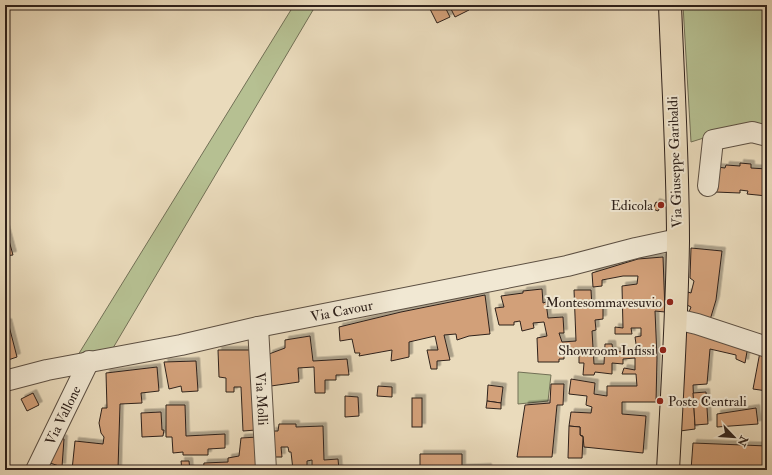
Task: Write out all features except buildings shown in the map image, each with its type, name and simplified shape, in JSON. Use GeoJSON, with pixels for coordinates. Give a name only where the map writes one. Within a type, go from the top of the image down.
{"type":"FeatureCollection","features":[{"type":"Feature","properties":{"kind":"main road","name":"Via Giuseppe Garibaldi"},"geometry":{"type":"LineString","coordinates":[[668,470],[676,319],[678,239],[670,5]]}},
{"type":"Feature","properties":{"kind":"street"},"geometry":{"type":"LineString","coordinates":[[708,186],[713,140],[752,132],[767,136]]}},
{"type":"Feature","properties":{"kind":"street","name":"Via Cavour"},"geometry":{"type":"LineString","coordinates":[[5,381],[89,361],[181,345],[258,327],[567,266],[678,239]]}},
{"type":"Feature","properties":{"kind":"street"},"geometry":{"type":"LineString","coordinates":[[676,319],[697,324],[767,347]]}},
{"type":"Feature","properties":{"kind":"street","name":"Via Molli"},"geometry":{"type":"LineString","coordinates":[[258,327],[266,470]]}},
{"type":"Feature","properties":{"kind":"street","name":"Via Vallone"},"geometry":{"type":"LineString","coordinates":[[36,470],[89,361]]}},
{"type":"Feature","properties":{"kind":"green space"},"geometry":{"type":"Polygon","coordinates":[[[294,5],[316,5],[113,348],[78,355],[294,5]]]}},
{"type":"Feature","properties":{"kind":"green space"},"geometry":{"type":"Polygon","coordinates":[[[683,5],[767,5],[767,131],[710,136],[691,142],[683,5]]]}},
{"type":"Feature","properties":{"kind":"green space"},"geometry":{"type":"Polygon","coordinates":[[[518,372],[551,375],[548,401],[518,404],[518,372]]]}},
{"type":"Feature","properties":{"kind":"place","name":"Edicola"},"geometry":{"type":"Point","coordinates":[661,205]}},
{"type":"Feature","properties":{"kind":"place","name":"Montesommavesuvio"},"geometry":{"type":"Point","coordinates":[670,302]}},
{"type":"Feature","properties":{"kind":"place","name":"Showroom Infissi"},"geometry":{"type":"Point","coordinates":[663,350]}},
{"type":"Feature","properties":{"kind":"place","name":"Poste Centrali"},"geometry":{"type":"Point","coordinates":[660,401]}}]}
